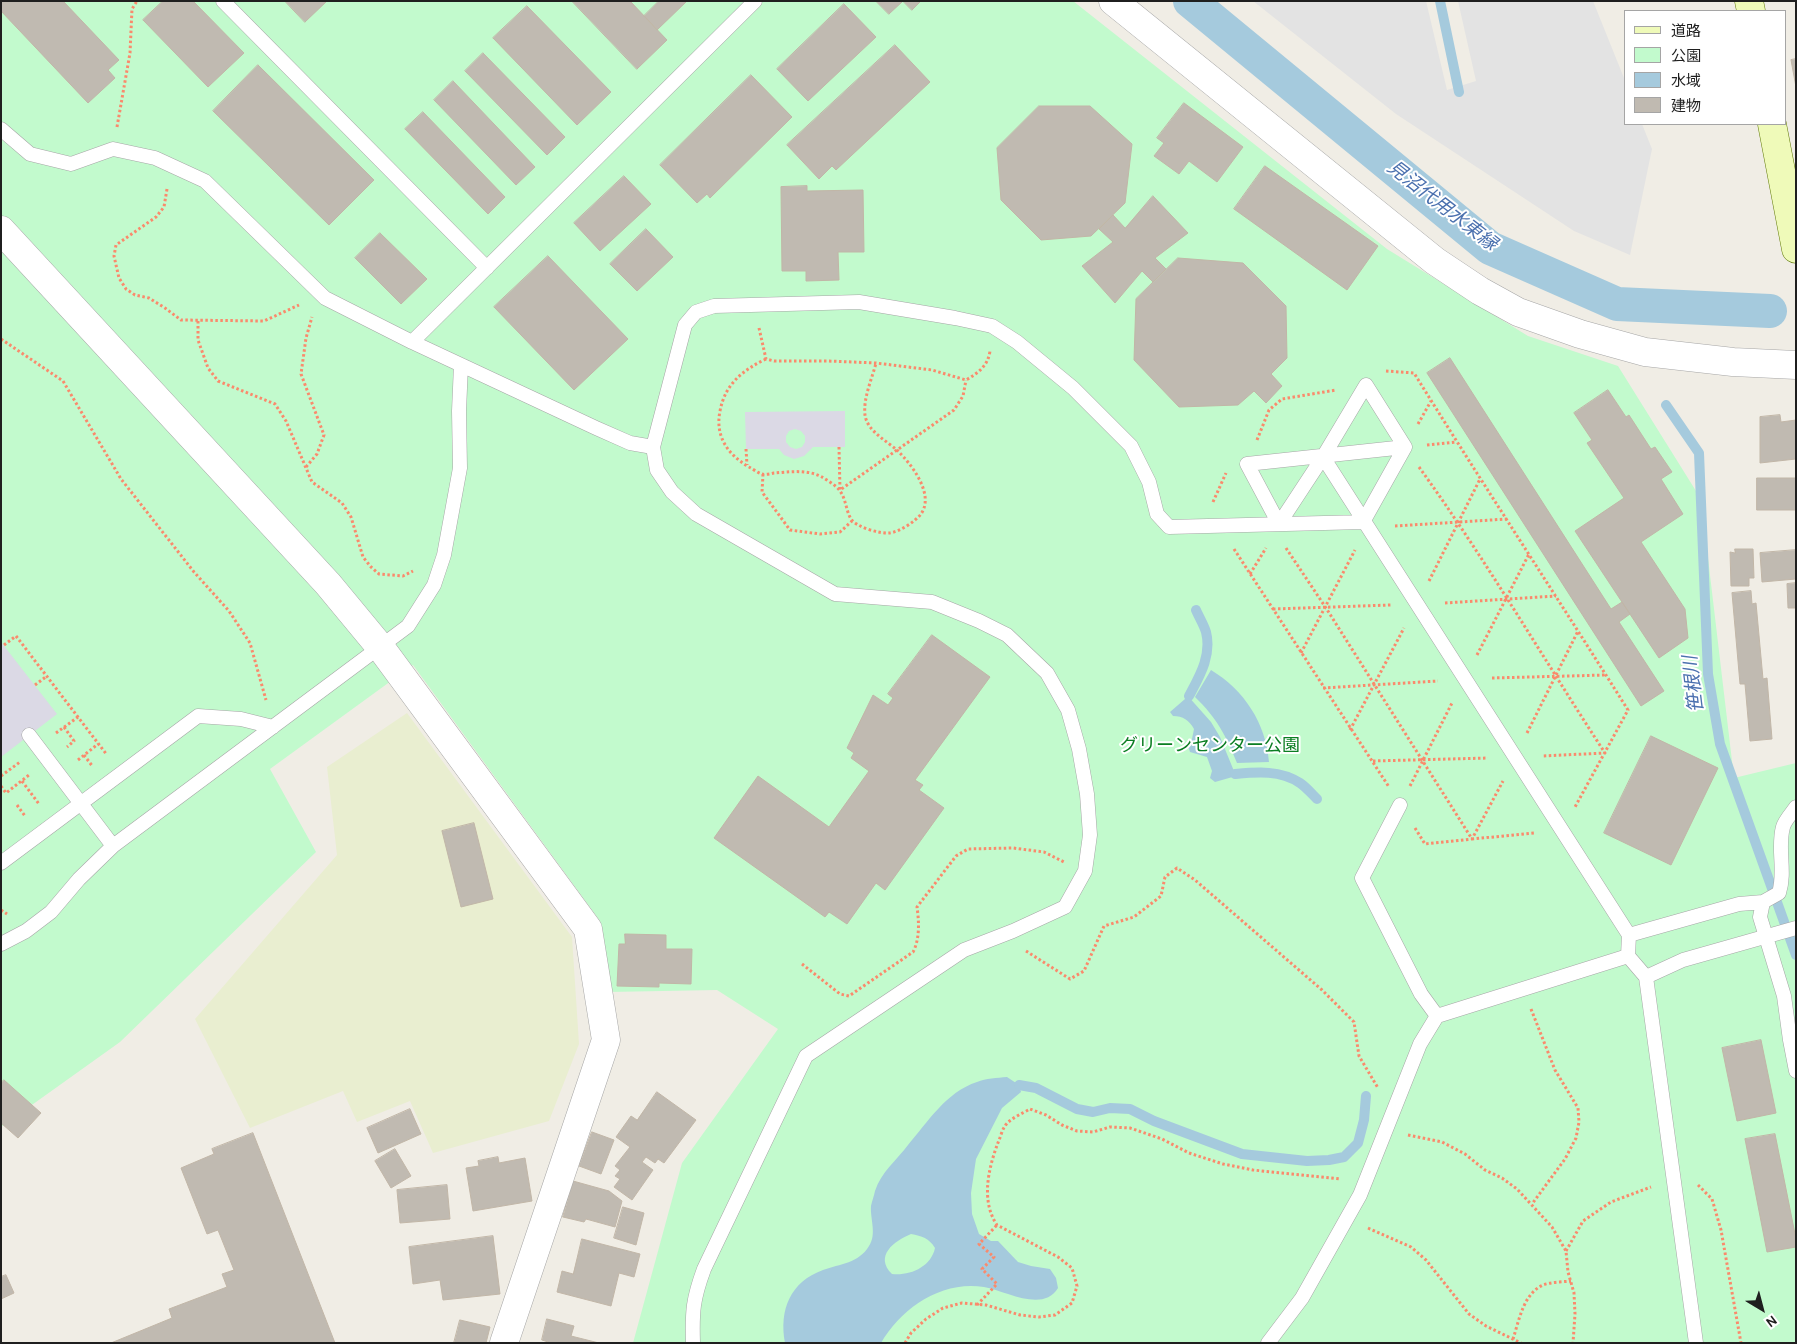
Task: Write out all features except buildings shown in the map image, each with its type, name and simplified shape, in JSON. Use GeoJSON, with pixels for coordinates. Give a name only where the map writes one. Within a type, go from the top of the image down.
{"type":"FeatureCollection","features":[{"type":"Feature","properties":{"kind":"street"},"geometry":{"type":"LineString","coordinates":[[1113,1],[1435,261],[1480,291],[1518,312],[1580,334],[1645,352],[1733,362],[1796,365]]}},
{"type":"Feature","properties":{"kind":"street"},"geometry":{"type":"LineString","coordinates":[[1772,125],[1796,249]]}},
{"type":"Feature","properties":{"kind":"street"},"geometry":{"type":"LineString","coordinates":[[1,230],[328,584],[380,648],[588,929],[606,1040],[504,1343]]}},
{"type":"Feature","properties":{"kind":"lane"},"geometry":{"type":"LineString","coordinates":[[222,1],[487,268]]}},
{"type":"Feature","properties":{"kind":"lane"},"geometry":{"type":"LineString","coordinates":[[412,342],[755,1]]}},
{"type":"Feature","properties":{"kind":"lane"},"geometry":{"type":"LineString","coordinates":[[1,129],[30,154],[71,164],[113,149],[155,158],[205,181],[322,301],[630,443],[653,447]]}},
{"type":"Feature","properties":{"kind":"lane"},"geometry":{"type":"LineString","coordinates":[[694,1343],[692,1312],[704,1269],[806,1056],[964,950],[1014,931],[1065,907],[1085,871],[1090,835],[1087,794],[1079,749],[1068,710],[1047,673],[1008,635],[980,620],[932,602],[835,594],[696,514],[672,492],[657,470],[653,447],[684,325],[696,312],[714,306],[859,302],[992,326],[1018,342],[1073,388],[1131,446],[1149,482],[1157,514],[1169,527],[1277,528],[1363,522]]}},
{"type":"Feature","properties":{"kind":"lane"},"geometry":{"type":"LineString","coordinates":[[1,944],[26,931],[51,912],[78,878],[113,846],[408,626],[434,586],[444,555],[460,468],[458,411],[461,365]]}},
{"type":"Feature","properties":{"kind":"lane"},"geometry":{"type":"LineString","coordinates":[[1277,528],[1323,457],[1366,385],[1405,448]]}},
{"type":"Feature","properties":{"kind":"lane"},"geometry":{"type":"LineString","coordinates":[[1277,528],[1247,464],[1405,448]]}},
{"type":"Feature","properties":{"kind":"lane"},"geometry":{"type":"LineString","coordinates":[[1363,522],[1405,448]]}},
{"type":"Feature","properties":{"kind":"lane"},"geometry":{"type":"LineString","coordinates":[[1323,457],[1629,936],[1628,956],[1646,977],[1696,1343]]}},
{"type":"Feature","properties":{"kind":"lane"},"geometry":{"type":"LineString","coordinates":[[1,863],[198,716],[241,719],[273,727]]}},
{"type":"Feature","properties":{"kind":"lane"},"geometry":{"type":"LineString","coordinates":[[29,736],[113,846]]}},
{"type":"Feature","properties":{"kind":"lane"},"geometry":{"type":"LineString","coordinates":[[1400,806],[1362,878],[1421,994],[1438,1016]]}},
{"type":"Feature","properties":{"kind":"lane"},"geometry":{"type":"LineString","coordinates":[[1629,936],[1739,904],[1762,902],[1779,893],[1789,881],[1781,850],[1783,826],[1796,807]]}},
{"type":"Feature","properties":{"kind":"lane"},"geometry":{"type":"LineString","coordinates":[[1762,902],[1760,917],[1765,936],[1784,996],[1790,1005],[1796,1071]]}},
{"type":"Feature","properties":{"kind":"lane"},"geometry":{"type":"LineString","coordinates":[[1646,977],[1683,960],[1796,928]]}},
{"type":"Feature","properties":{"kind":"lane"},"geometry":{"type":"LineString","coordinates":[[1268,1343],[1302,1298],[1346,1219],[1366,1179],[1420,1044],[1438,1016],[1628,956]]}},
{"type":"Feature","properties":{"kind":"path"},"geometry":{"type":"LineString","coordinates":[[113,149],[130,53],[132,8],[138,1]]}},
{"type":"Feature","properties":{"kind":"path"},"geometry":{"type":"LineString","coordinates":[[172,167],[164,207],[156,217],[116,246],[114,256],[119,278],[126,289],[135,295],[149,298],[181,320],[264,322],[299,305],[322,301]]}},
{"type":"Feature","properties":{"kind":"path"},"geometry":{"type":"LineString","coordinates":[[306,468],[317,454],[324,435],[301,374],[306,338],[312,316],[322,301]]}},
{"type":"Feature","properties":{"kind":"path"},"geometry":{"type":"LineString","coordinates":[[754,305],[766,359]]}},
{"type":"Feature","properties":{"kind":"path"},"geometry":{"type":"LineString","coordinates":[[198,321],[198,340],[208,368],[218,381],[274,404],[286,421],[312,482],[342,503],[350,517],[363,557],[379,574],[403,576],[428,560],[444,555]]}},
{"type":"Feature","properties":{"kind":"path"},"geometry":{"type":"LineString","coordinates":[[840,490],[821,476],[803,471],[762,474],[732,454],[723,442],[718,422],[721,407],[728,390],[739,375],[766,359],[774,361],[876,363],[932,370],[966,380],[982,371],[990,356],[992,326]]}},
{"type":"Feature","properties":{"kind":"path"},"geometry":{"type":"LineString","coordinates":[[1,339],[63,381],[121,479],[194,572],[229,611],[250,643],[273,727]]}},
{"type":"Feature","properties":{"kind":"path"},"geometry":{"type":"LineString","coordinates":[[839,447],[840,490],[852,521],[869,530],[890,533],[906,526],[921,514],[926,502],[925,494],[917,475],[897,450],[881,438],[865,416],[867,396],[876,363]]}},
{"type":"Feature","properties":{"kind":"path"},"geometry":{"type":"LineString","coordinates":[[1374,371],[1414,372],[1628,710],[1562,831],[1426,844],[1219,526],[1208,511],[1224,477],[1228,469],[1247,464],[1269,410],[1282,399],[1366,385],[1374,371]]}},
{"type":"Feature","properties":{"kind":"path"},"geometry":{"type":"LineString","coordinates":[[840,490],[954,410],[963,396],[966,380]]}},
{"type":"Feature","properties":{"kind":"path"},"geometry":{"type":"LineString","coordinates":[[1431,401],[1405,448],[1459,522],[1554,677],[1605,753]]}},
{"type":"Feature","properties":{"kind":"path"},"geometry":{"type":"LineString","coordinates":[[746,449],[747,465]]}},
{"type":"Feature","properties":{"kind":"path"},"geometry":{"type":"LineString","coordinates":[[762,474],[762,492],[790,530],[820,534],[840,532],[852,521]]}},
{"type":"Feature","properties":{"kind":"path"},"geometry":{"type":"LineString","coordinates":[[1250,574],[1277,528],[1472,839]]}},
{"type":"Feature","properties":{"kind":"path"},"geometry":{"type":"LineString","coordinates":[[1472,839],[1515,758],[1578,631]]}},
{"type":"Feature","properties":{"kind":"path"},"geometry":{"type":"LineString","coordinates":[[4,645],[16,636],[108,757],[115,752]]}},
{"type":"Feature","properties":{"kind":"path"},"geometry":{"type":"LineString","coordinates":[[35,685],[47,676]]}},
{"type":"Feature","properties":{"kind":"path"},"geometry":{"type":"LineString","coordinates":[[49,739],[78,717]]}},
{"type":"Feature","properties":{"kind":"path"},"geometry":{"type":"LineString","coordinates":[[71,764],[98,744]]}},
{"type":"Feature","properties":{"kind":"path"},"geometry":{"type":"LineString","coordinates":[[1372,761],[1515,758],[1605,753]]}},
{"type":"Feature","properties":{"kind":"path"},"geometry":{"type":"LineString","coordinates":[[1,776],[22,760]]}},
{"type":"Feature","properties":{"kind":"path"},"geometry":{"type":"LineString","coordinates":[[1,786],[6,793],[34,771]]}},
{"type":"Feature","properties":{"kind":"path"},"geometry":{"type":"LineString","coordinates":[[22,781],[41,807]]}},
{"type":"Feature","properties":{"kind":"path"},"geometry":{"type":"LineString","coordinates":[[802,964],[840,994],[849,996],[913,952],[916,946],[919,918],[917,907],[956,856],[968,849],[1013,848],[1044,852],[1085,871]]}},
{"type":"Feature","properties":{"kind":"path"},"geometry":{"type":"LineString","coordinates":[[1024,950],[1070,979],[1084,971],[1104,926],[1134,917],[1161,896],[1166,877],[1177,868],[1195,880],[1322,990],[1354,1022],[1359,1056],[1382,1095],[1394,1111]]}},
{"type":"Feature","properties":{"kind":"path"},"geometry":{"type":"LineString","coordinates":[[1523,988],[1554,1070],[1578,1108],[1579,1122],[1576,1138],[1565,1159],[1532,1204]]}},
{"type":"Feature","properties":{"kind":"path"},"geometry":{"type":"LineString","coordinates":[[905,1343],[926,1319],[943,1308],[962,1303],[986,1305],[1020,1315],[1039,1317],[1055,1315],[1072,1302],[1077,1286],[1072,1268],[1058,1257],[997,1225],[991,1217],[987,1189],[992,1157],[1006,1124],[1030,1109],[1046,1115],[1062,1126],[1077,1131],[1093,1132],[1110,1127],[1130,1128],[1223,1164],[1334,1179],[1366,1179]]}},
{"type":"Feature","properties":{"kind":"path"},"geometry":{"type":"LineString","coordinates":[[1386,1131],[1442,1142],[1466,1154],[1485,1170],[1502,1178],[1532,1204],[1552,1227],[1566,1251],[1574,1293],[1573,1343]]}},
{"type":"Feature","properties":{"kind":"path"},"geometry":{"type":"LineString","coordinates":[[1566,1251],[1583,1221],[1611,1202],[1673,1176],[1702,1188],[1712,1198],[1721,1230],[1742,1343]]}},
{"type":"Feature","properties":{"kind":"path"},"geometry":{"type":"LineString","coordinates":[[1346,1219],[1411,1247],[1426,1260],[1468,1314],[1486,1326],[1521,1343]]}},
{"type":"Feature","properties":{"kind":"path"},"geometry":{"type":"LineString","coordinates":[[977,1305],[997,1284],[982,1270],[994,1258],[979,1244],[997,1225]]}},
{"type":"Feature","properties":{"kind":"path"},"geometry":{"type":"LineString","coordinates":[[1513,1339],[1526,1300],[1534,1291],[1544,1285],[1571,1281]]}},
{"type":"Feature","properties":{"kind":"green space","name":"グリーンセンター公園"},"geometry":{"type":"Polygon","coordinates":[[[1,1],[1073,1],[1387,249],[1528,336],[1618,366],[1701,499],[1734,778],[1796,763],[1796,1343],[633,1343],[682,1163],[778,1029],[717,990],[608,992],[600,921],[413,665],[270,769],[316,852],[120,1042],[1,1127],[1,1]]]}},
{"type":"Feature","properties":{"kind":"green space"},"geometry":{"type":"Polygon","coordinates":[[[407,713],[572,937],[579,1044],[549,1121],[433,1153],[410,1101],[357,1122],[343,1091],[250,1128],[195,1019],[337,855],[327,767],[407,713]]]}},
{"type":"Feature","properties":{"kind":"shaded area"},"geometry":{"type":"Polygon","coordinates":[[[1253,1],[1426,1],[1447,90],[1476,81],[1458,1],[1593,1],[1624,78],[1624,125],[1642,125],[1652,149],[1630,255],[1574,231],[1396,114],[1253,1]]]}},
{"type":"Feature","properties":{"kind":"shaded area"},"geometry":{"type":"Polygon","coordinates":[[[845,411],[845,447],[813,447],[804,456],[794,459],[784,455],[779,449],[746,449],[745,412],[845,411]],[[795,429],[789,431],[786,436],[786,442],[790,447],[796,449],[802,447],[805,442],[805,436],[801,431],[795,429]]]}},
{"type":"Feature","properties":{"kind":"shaded area"},"geometry":{"type":"Polygon","coordinates":[[[1,642],[57,714],[1,757],[1,642]]]}},
{"type":"Feature","properties":{"kind":"water"},"geometry":{"type":"Polygon","coordinates":[[[1211,670],[1234,687],[1251,709],[1263,734],[1269,762],[1237,763],[1220,728],[1195,697],[1211,670]]]}},
{"type":"Feature","properties":{"kind":"water"},"geometry":{"type":"Polygon","coordinates":[[[1187,695],[1211,722],[1220,737],[1236,776],[1215,782],[1210,778],[1212,771],[1207,757],[1190,752],[1188,746],[1194,729],[1185,719],[1173,716],[1170,712],[1187,695]]]}},
{"type":"Feature","properties":{"kind":"water"},"geometry":{"type":"Polygon","coordinates":[[[1007,1077],[1019,1085],[1021,1092],[1002,1108],[976,1159],[971,1193],[972,1214],[979,1234],[991,1241],[998,1241],[1018,1262],[1050,1269],[1056,1278],[1058,1288],[1051,1295],[1043,1299],[1034,1300],[984,1287],[968,1286],[953,1288],[938,1292],[911,1308],[889,1330],[881,1343],[785,1343],[784,1319],[789,1299],[802,1282],[812,1275],[855,1259],[865,1252],[873,1237],[871,1204],[878,1184],[890,1166],[930,1118],[947,1100],[966,1087],[988,1079],[1007,1077]],[[911,1234],[898,1241],[888,1250],[885,1261],[892,1274],[912,1272],[919,1269],[933,1255],[935,1248],[930,1242],[925,1238],[911,1234]]]}},
{"type":"Feature","properties":{"kind":"waterway","name":"見沼代用水東縁"},"geometry":{"type":"LineString","coordinates":[[1190,1],[1490,248],[1617,304],[1770,311]]}},
{"type":"Feature","properties":{"kind":"waterway","name":"笹根川"},"geometry":{"type":"LineString","coordinates":[[1440,1],[1459,92]]}},
{"type":"Feature","properties":{"kind":"waterway","name":"笹根川"},"geometry":{"type":"LineString","coordinates":[[1666,405],[1699,453],[1708,674],[1720,744],[1796,955]]}},
{"type":"Feature","properties":{"kind":"waterway"},"geometry":{"type":"LineString","coordinates":[[1189,696],[1204,666],[1207,649],[1206,632],[1196,610]]}},
{"type":"Feature","properties":{"kind":"waterway"},"geometry":{"type":"LineString","coordinates":[[1235,774],[1260,773],[1285,776],[1300,783],[1317,799]]}},
{"type":"Feature","properties":{"kind":"waterway"},"geometry":{"type":"LineString","coordinates":[[1019,1085],[1036,1088],[1077,1109],[1093,1112],[1110,1108],[1130,1109],[1154,1121],[1242,1154],[1307,1161],[1344,1157],[1358,1143],[1364,1120],[1366,1096]]}}]}
